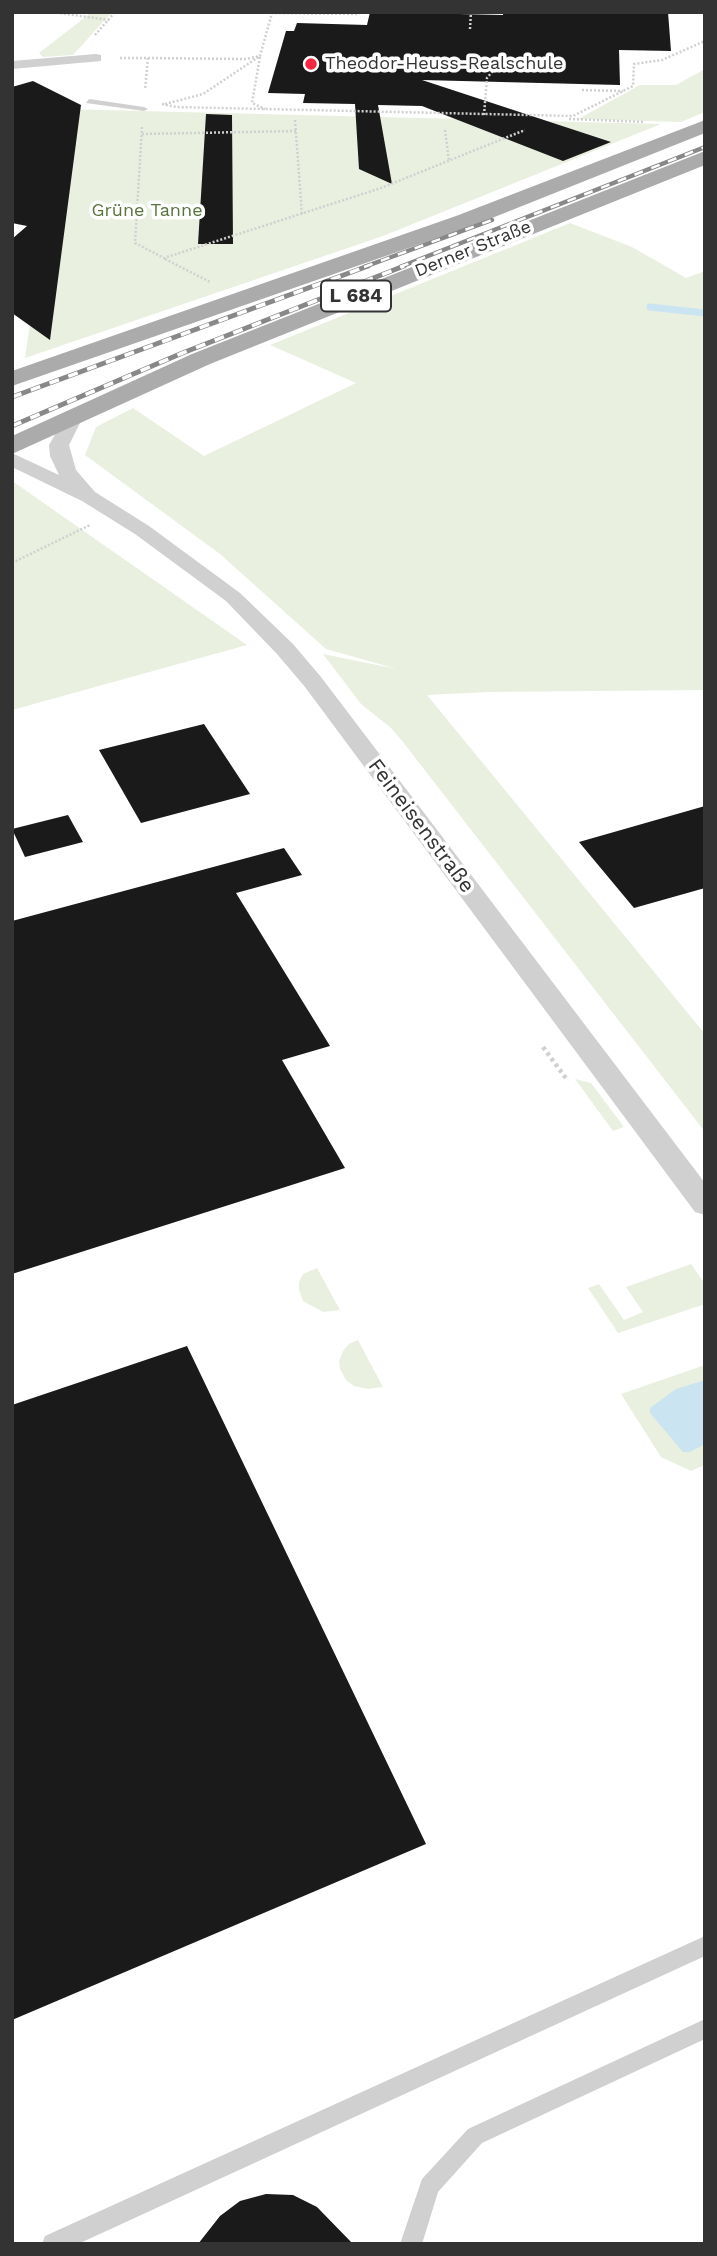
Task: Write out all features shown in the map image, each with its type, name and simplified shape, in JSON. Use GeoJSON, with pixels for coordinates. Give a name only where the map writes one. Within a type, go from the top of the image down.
{"type":"FeatureCollection","features":[{"type":"Feature","properties":{"kind":"main road","name":"Derner Straße"},"geometry":{"type":"LineString","coordinates":[[12,379],[440,230],[705,126]]}},
{"type":"Feature","properties":{"kind":"main road","name":"Derner Straße"},"geometry":{"type":"LineString","coordinates":[[12,446],[201,359],[705,157]]}},
{"type":"Feature","properties":{"kind":"street"},"geometry":{"type":"LineString","coordinates":[[12,65],[96,58]]}},
{"type":"Feature","properties":{"kind":"street","name":"Feineisenstraße"},"geometry":{"type":"LineString","coordinates":[[74,417],[59,445],[60,456],[67,472],[89,497]]}},
{"type":"Feature","properties":{"kind":"street","name":"Feineisenstraße"},"geometry":{"type":"LineString","coordinates":[[12,459],[89,497],[116,514],[198,569],[256,618],[313,682],[705,1204]]}},
{"type":"Feature","properties":{"kind":"lane"},"geometry":{"type":"LineString","coordinates":[[89,101],[144,109]]}},
{"type":"Feature","properties":{"kind":"lane"},"geometry":{"type":"LineString","coordinates":[[53,2244],[705,1947]]}},
{"type":"Feature","properties":{"kind":"lane"},"geometry":{"type":"LineString","coordinates":[[411,2244],[429,2186],[475,2136],[705,2029]]}},
{"type":"Feature","properties":{"kind":"path"},"geometry":{"type":"LineString","coordinates":[[52,12],[108,20]]}},
{"type":"Feature","properties":{"kind":"path"},"geometry":{"type":"LineString","coordinates":[[470,29],[471,12]]}},
{"type":"Feature","properties":{"kind":"path"},"geometry":{"type":"LineString","coordinates":[[267,110],[252,103],[260,56],[272,13],[357,14]]}},
{"type":"Feature","properties":{"kind":"path"},"geometry":{"type":"LineString","coordinates":[[558,118],[581,113],[624,91],[635,83],[634,64],[662,60],[705,41]]}},
{"type":"Feature","properties":{"kind":"path"},"geometry":{"type":"LineString","coordinates":[[96,58],[246,60],[260,56]]}},
{"type":"Feature","properties":{"kind":"path"},"geometry":{"type":"LineString","coordinates":[[215,285],[135,243],[144,109],[204,94],[260,56]]}},
{"type":"Feature","properties":{"kind":"path"},"geometry":{"type":"LineString","coordinates":[[147,95],[145,90],[148,58]]}},
{"type":"Feature","properties":{"kind":"path"},"geometry":{"type":"LineString","coordinates":[[484,116],[487,78],[497,66]]}},
{"type":"Feature","properties":{"kind":"path"},"geometry":{"type":"LineString","coordinates":[[582,90],[624,91]]}},
{"type":"Feature","properties":{"kind":"path"},"geometry":{"type":"LineString","coordinates":[[153,99],[164,104],[267,110],[655,122]]}},
{"type":"Feature","properties":{"kind":"path"},"geometry":{"type":"LineString","coordinates":[[295,120],[302,215]]}},
{"type":"Feature","properties":{"kind":"path"},"geometry":{"type":"LineString","coordinates":[[445,130],[449,161]]}},
{"type":"Feature","properties":{"kind":"path"},"geometry":{"type":"LineString","coordinates":[[164,258],[302,215],[525,130]]}},
{"type":"Feature","properties":{"kind":"path"},"geometry":{"type":"LineString","coordinates":[[142,134],[296,131]]}},
{"type":"Feature","properties":{"kind":"path"},"geometry":{"type":"LineString","coordinates":[[12,563],[50,542],[116,514]]}},
{"type":"Feature","properties":{"kind":"path"},"geometry":{"type":"LineString","coordinates":[[542,1047],[568,1081]]}},
{"type":"Feature","properties":{"kind":"green space"},"geometry":{"type":"Polygon","coordinates":[[[92,12],[112,12],[73,55],[43,57],[39,53],[92,12]]]}},
{"type":"Feature","properties":{"kind":"green space"},"geometry":{"type":"Polygon","coordinates":[[[705,69],[705,112],[681,122],[578,119],[640,85],[676,85],[705,69]]]}},
{"type":"Feature","properties":{"kind":"green space","name":"Grüne Tanne"},"geometry":{"type":"Polygon","coordinates":[[[61,109],[661,124],[383,236],[25,358],[61,109]]]}},
{"type":"Feature","properties":{"kind":"green space"},"geometry":{"type":"Polygon","coordinates":[[[570,223],[632,247],[686,278],[705,271],[705,690],[427,695],[705,1034],[705,1132],[403,742],[391,728],[361,704],[323,654],[397,669],[326,649],[220,554],[85,455],[96,427],[133,408],[204,456],[356,383],[270,345],[570,223]]]}},
{"type":"Feature","properties":{"kind":"green space"},"geometry":{"type":"Polygon","coordinates":[[[12,482],[15,483],[247,645],[12,710],[12,482]]]}},
{"type":"Feature","properties":{"kind":"green space"},"geometry":{"type":"Polygon","coordinates":[[[575,1079],[591,1083],[624,1127],[613,1131],[575,1079]]]}},
{"type":"Feature","properties":{"kind":"green space"},"geometry":{"type":"Polygon","coordinates":[[[691,1264],[705,1284],[705,1304],[618,1333],[588,1288],[599,1284],[624,1320],[643,1312],[626,1287],[691,1264]]]}},
{"type":"Feature","properties":{"kind":"green space"},"geometry":{"type":"Polygon","coordinates":[[[317,1268],[340,1310],[323,1312],[303,1301],[299,1282],[303,1274],[317,1268]]]}},
{"type":"Feature","properties":{"kind":"green space"},"geometry":{"type":"Polygon","coordinates":[[[358,1340],[383,1387],[368,1389],[354,1386],[346,1380],[340,1369],[339,1361],[343,1351],[358,1340]]]}},
{"type":"Feature","properties":{"kind":"green space"},"geometry":{"type":"Polygon","coordinates":[[[705,1365],[705,1465],[691,1471],[661,1457],[621,1394],[705,1365]]]}},
{"type":"Feature","properties":{"kind":"water"},"geometry":{"type":"Polygon","coordinates":[[[705,1380],[705,1444],[690,1452],[683,1452],[650,1413],[650,1408],[676,1389],[705,1380]]]}},
{"type":"Feature","properties":{"kind":"building"},"geometry":{"type":"Polygon","coordinates":[[[370,12],[503,15],[503,12],[668,12],[671,51],[619,50],[620,85],[422,80],[611,142],[563,161],[422,106],[378,105],[392,184],[359,169],[355,104],[303,103],[305,94],[268,93],[286,31],[294,31],[297,23],[367,25],[370,12]]]}},
{"type":"Feature","properties":{"kind":"building"},"geometry":{"type":"Polygon","coordinates":[[[33,81],[81,105],[50,340],[12,313],[12,239],[27,226],[12,223],[12,87],[33,81]]]}},
{"type":"Feature","properties":{"kind":"building"},"geometry":{"type":"Polygon","coordinates":[[[206,114],[232,115],[233,244],[198,244],[206,114]]]}},
{"type":"Feature","properties":{"kind":"building"},"geometry":{"type":"Polygon","coordinates":[[[204,724],[250,794],[141,823],[99,750],[204,724]]]}},
{"type":"Feature","properties":{"kind":"building"},"geometry":{"type":"Polygon","coordinates":[[[705,806],[705,888],[634,908],[579,842],[705,806]]]}},
{"type":"Feature","properties":{"kind":"building"},"geometry":{"type":"Polygon","coordinates":[[[68,815],[83,842],[25,857],[12,829],[68,815]]]}},
{"type":"Feature","properties":{"kind":"building"},"geometry":{"type":"Polygon","coordinates":[[[284,848],[302,875],[236,893],[330,1046],[282,1060],[345,1168],[12,1274],[12,921],[284,848]]]}},
{"type":"Feature","properties":{"kind":"building"},"geometry":{"type":"Polygon","coordinates":[[[187,1346],[426,1844],[12,2020],[12,1405],[187,1346]]]}},
{"type":"Feature","properties":{"kind":"building"},"geometry":{"type":"Polygon","coordinates":[[[266,2194],[293,2195],[317,2207],[353,2244],[198,2244],[220,2216],[240,2201],[266,2194]]]}},
{"type":"Feature","properties":{"kind":"waterway"},"geometry":{"type":"LineString","coordinates":[[650,307],[705,313]]}},
{"type":"Feature","properties":{"kind":"railway"},"geometry":{"type":"LineString","coordinates":[[400,267],[705,147]]}},
{"type":"Feature","properties":{"kind":"railway"},"geometry":{"type":"LineString","coordinates":[[364,267],[492,220]]}},
{"type":"Feature","properties":{"kind":"railway"},"geometry":{"type":"LineString","coordinates":[[12,397],[368,266]]}},
{"type":"Feature","properties":{"kind":"railway"},"geometry":{"type":"LineString","coordinates":[[12,426],[180,354],[404,266]]}},
{"type":"Feature","properties":{"kind":"place","name":"Theodor-Heuss-Realschule"},"geometry":{"type":"Point","coordinates":[311,64]}}]}
